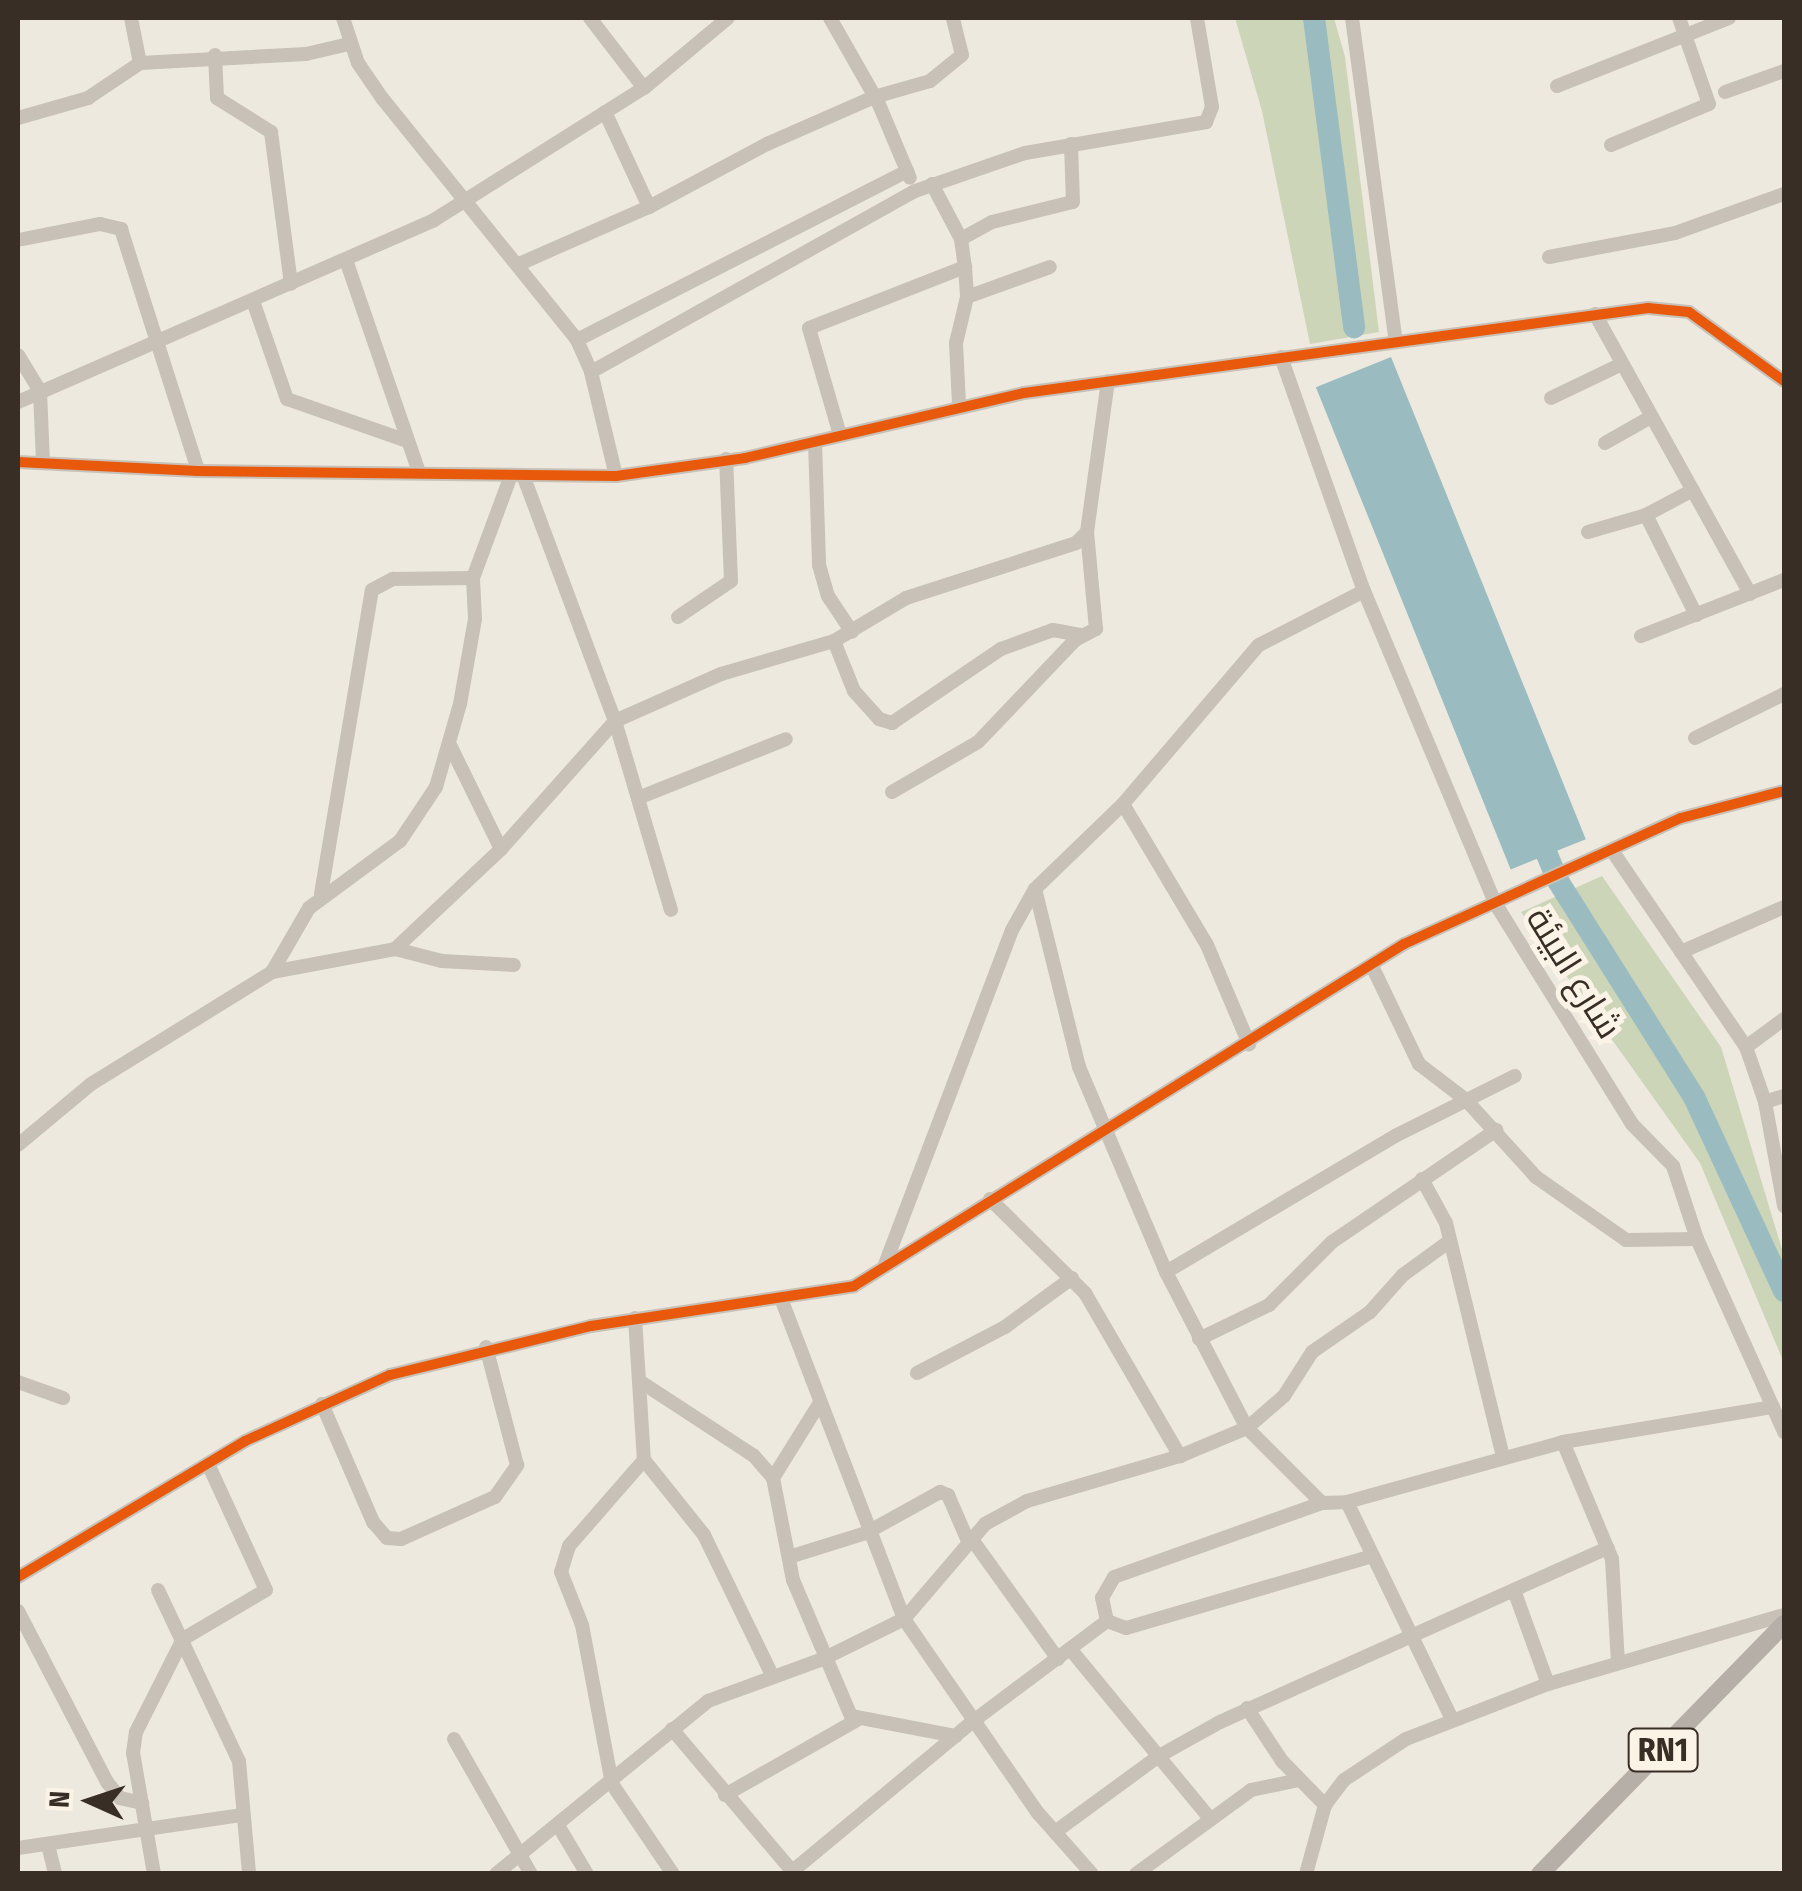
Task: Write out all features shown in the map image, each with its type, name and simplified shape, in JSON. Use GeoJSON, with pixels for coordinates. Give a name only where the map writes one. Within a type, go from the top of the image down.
{"type":"FeatureCollection","features":[{"type":"Feature","properties":{"kind":"main road","name":"RN1"},"geometry":{"type":"LineString","coordinates":[[1540,1874],[1784,1624]]}},
{"type":"Feature","properties":{"kind":"street"},"geometry":{"type":"LineString","coordinates":[[131,18],[140,63]]}},
{"type":"Feature","properties":{"kind":"street"},"geometry":{"type":"LineString","coordinates":[[342,18],[349,44],[400,123],[467,198],[576,340],[591,372],[616,476]]}},
{"type":"Feature","properties":{"kind":"street"},"geometry":{"type":"LineString","coordinates":[[590,18],[644,88]]}},
{"type":"Feature","properties":{"kind":"street"},"geometry":{"type":"LineString","coordinates":[[18,402],[347,263],[467,198],[644,88],[728,18]]}},
{"type":"Feature","properties":{"kind":"street"},"geometry":{"type":"LineString","coordinates":[[830,18],[874,97],[915,191]]}},
{"type":"Feature","properties":{"kind":"street"},"geometry":{"type":"LineString","coordinates":[[519,264],[650,206],[767,144],[874,97],[915,88],[959,60],[964,45],[953,18]]}},
{"type":"Feature","properties":{"kind":"street"},"geometry":{"type":"LineString","coordinates":[[591,372],[932,184],[1071,144],[1206,122],[1212,107],[1197,18]]}},
{"type":"Feature","properties":{"kind":"street"},"geometry":{"type":"LineString","coordinates":[[1352,18],[1396,342]]}},
{"type":"Feature","properties":{"kind":"street"},"geometry":{"type":"LineString","coordinates":[[1611,145],[1707,108],[1709,89],[1679,18]]}},
{"type":"Feature","properties":{"kind":"street"},"geometry":{"type":"LineString","coordinates":[[1557,86],[1730,18]]}},
{"type":"Feature","properties":{"kind":"street"},"geometry":{"type":"LineString","coordinates":[[18,118],[88,98],[140,63],[215,55],[306,54],[349,44]]}},
{"type":"Feature","properties":{"kind":"street"},"geometry":{"type":"LineString","coordinates":[[215,55],[217,98],[270,132],[291,284]]}},
{"type":"Feature","properties":{"kind":"street"},"geometry":{"type":"LineString","coordinates":[[1725,92],[1784,70]]}},
{"type":"Feature","properties":{"kind":"street"},"geometry":{"type":"LineString","coordinates":[[606,112],[650,206]]}},
{"type":"Feature","properties":{"kind":"street"},"geometry":{"type":"LineString","coordinates":[[962,240],[992,222],[1073,202],[1071,144]]}},
{"type":"Feature","properties":{"kind":"street"},"geometry":{"type":"LineString","coordinates":[[576,340],[907,171]]}},
{"type":"Feature","properties":{"kind":"street"},"geometry":{"type":"LineString","coordinates":[[932,184],[962,240],[966,267],[967,297],[956,343],[960,404]]}},
{"type":"Feature","properties":{"kind":"street"},"geometry":{"type":"LineString","coordinates":[[1550,257],[1675,233],[1784,194]]}},
{"type":"Feature","properties":{"kind":"street"},"geometry":{"type":"LineString","coordinates":[[18,240],[100,224],[121,229],[154,343],[198,471]]}},
{"type":"Feature","properties":{"kind":"street"},"geometry":{"type":"LineString","coordinates":[[347,263],[419,472]]}},
{"type":"Feature","properties":{"kind":"street"},"geometry":{"type":"LineString","coordinates":[[840,434],[810,328],[966,267]]}},
{"type":"Feature","properties":{"kind":"street"},"geometry":{"type":"LineString","coordinates":[[967,297],[1050,267]]}},
{"type":"Feature","properties":{"kind":"street"},"geometry":{"type":"LineString","coordinates":[[252,301],[288,399],[407,441]]}},
{"type":"Feature","properties":{"kind":"street"},"geometry":{"type":"LineString","coordinates":[[18,462],[198,471],[616,476],[815,442],[960,404],[1595,314],[1690,312],[1784,381]]}},
{"type":"Feature","properties":{"kind":"street"},"geometry":{"type":"LineString","coordinates":[[1595,314],[1649,418],[1750,594]]}},
{"type":"Feature","properties":{"kind":"street"},"geometry":{"type":"LineString","coordinates":[[18,355],[40,391],[43,462]]}},
{"type":"Feature","properties":{"kind":"street","name":"شارع البيئة"},"geometry":{"type":"LineString","coordinates":[[1281,357],[1364,591],[1495,903],[1632,1124],[1673,1166],[1697,1239],[1784,1432]]}},
{"type":"Feature","properties":{"kind":"street"},"geometry":{"type":"LineString","coordinates":[[1551,398],[1620,365]]}},
{"type":"Feature","properties":{"kind":"street"},"geometry":{"type":"LineString","coordinates":[[892,792],[978,742],[1098,623],[1087,532],[1108,381]]}},
{"type":"Feature","properties":{"kind":"street"},"geometry":{"type":"LineString","coordinates":[[1604,443],[1649,418]]}},
{"type":"Feature","properties":{"kind":"street"},"geometry":{"type":"LineString","coordinates":[[815,442],[820,565],[828,596],[852,632]]}},
{"type":"Feature","properties":{"kind":"street"},"geometry":{"type":"LineString","coordinates":[[678,617],[731,581],[726,460]]}},
{"type":"Feature","properties":{"kind":"street"},"geometry":{"type":"LineString","coordinates":[[321,894],[400,841],[431,796],[449,742],[475,618],[473,578],[517,475]]}},
{"type":"Feature","properties":{"kind":"street"},"geometry":{"type":"LineString","coordinates":[[517,475],[615,721],[672,910]]}},
{"type":"Feature","properties":{"kind":"street"},"geometry":{"type":"LineString","coordinates":[[1588,532],[1646,515],[1692,490]]}},
{"type":"Feature","properties":{"kind":"street"},"geometry":{"type":"LineString","coordinates":[[1646,515],[1696,615]]}},
{"type":"Feature","properties":{"kind":"street"},"geometry":{"type":"LineString","coordinates":[[394,950],[501,849],[615,721],[721,674],[834,642],[906,598],[1062,551],[1087,532]]}},
{"type":"Feature","properties":{"kind":"street"},"geometry":{"type":"LineString","coordinates":[[272,972],[321,894],[372,590],[406,577],[473,578]]}},
{"type":"Feature","properties":{"kind":"street"},"geometry":{"type":"LineString","coordinates":[[1642,636],[1784,580]]}},
{"type":"Feature","properties":{"kind":"street"},"geometry":{"type":"LineString","coordinates":[[884,1268],[961,1058],[1035,889],[1123,804],[1258,645],[1364,591]]}},
{"type":"Feature","properties":{"kind":"street"},"geometry":{"type":"LineString","coordinates":[[834,642],[854,691],[879,719],[892,723],[1001,649],[1053,630],[1082,635]]}},
{"type":"Feature","properties":{"kind":"street"},"geometry":{"type":"LineString","coordinates":[[1696,738],[1782,702]]}},
{"type":"Feature","properties":{"kind":"street"},"geometry":{"type":"LineString","coordinates":[[638,798],[786,739]]}},
{"type":"Feature","properties":{"kind":"street"},"geometry":{"type":"LineString","coordinates":[[449,742],[501,849]]}},
{"type":"Feature","properties":{"kind":"street"},"geometry":{"type":"LineString","coordinates":[[18,1577],[208,1464],[322,1404],[390,1375],[486,1347],[636,1318],[833,1294],[884,1268],[1106,1124],[1250,1044],[1404,944],[1681,818],[1784,790]]}},
{"type":"Feature","properties":{"kind":"street"},"geometry":{"type":"LineString","coordinates":[[1123,804],[1214,958],[1250,1044]]}},
{"type":"Feature","properties":{"kind":"street"},"geometry":{"type":"LineString","coordinates":[[1613,852],[1746,1048],[1764,1102],[1784,1206]]}},
{"type":"Feature","properties":{"kind":"street"},"geometry":{"type":"LineString","coordinates":[[1035,889],[1070,1036],[1166,1272],[1247,1428],[1322,1503]]}},
{"type":"Feature","properties":{"kind":"street"},"geometry":{"type":"LineString","coordinates":[[1680,952],[1784,907]]}},
{"type":"Feature","properties":{"kind":"street"},"geometry":{"type":"LineString","coordinates":[[18,1145],[91,1084],[272,972],[394,950],[514,966]]}},
{"type":"Feature","properties":{"kind":"street"},"geometry":{"type":"LineString","coordinates":[[1372,966],[1419,1064],[1466,1100],[1536,1177],[1626,1240],[1697,1239]]}},
{"type":"Feature","properties":{"kind":"street"},"geometry":{"type":"LineString","coordinates":[[1746,1048],[1784,1018]]}},
{"type":"Feature","properties":{"kind":"street"},"geometry":{"type":"LineString","coordinates":[[1166,1272],[1514,1076]]}},
{"type":"Feature","properties":{"kind":"street"},"geometry":{"type":"LineString","coordinates":[[1764,1102],[1784,1096]]}},
{"type":"Feature","properties":{"kind":"street"},"geometry":{"type":"LineString","coordinates":[[1199,1340],[1268,1305],[1332,1242],[1496,1130]]}},
{"type":"Feature","properties":{"kind":"street"},"geometry":{"type":"LineString","coordinates":[[1422,1179],[1446,1223],[1447,1243],[1503,1457]]}},
{"type":"Feature","properties":{"kind":"street"},"geometry":{"type":"LineString","coordinates":[[990,1198],[1072,1278],[1132,1364],[1180,1456]]}},
{"type":"Feature","properties":{"kind":"street"},"geometry":{"type":"LineString","coordinates":[[496,1874],[612,1784],[708,1701],[823,1659],[904,1619],[970,1540],[1027,1501],[1180,1456],[1247,1428],[1284,1396],[1312,1352],[1447,1243]]}},
{"type":"Feature","properties":{"kind":"street"},"geometry":{"type":"LineString","coordinates":[[917,1374],[1006,1327],[1072,1278]]}},
{"type":"Feature","properties":{"kind":"street"},"geometry":{"type":"LineString","coordinates":[[782,1301],[866,1533],[904,1619],[972,1722],[1092,1874]]}},
{"type":"Feature","properties":{"kind":"street"},"geometry":{"type":"LineString","coordinates":[[636,1318],[644,1460],[704,1535],[773,1677]]}},
{"type":"Feature","properties":{"kind":"street"},"geometry":{"type":"LineString","coordinates":[[322,1404],[372,1522],[387,1538],[401,1539],[494,1497],[517,1466],[486,1347]]}},
{"type":"Feature","properties":{"kind":"street"},"geometry":{"type":"LineString","coordinates":[[18,1382],[63,1398]]}},
{"type":"Feature","properties":{"kind":"street"},"geometry":{"type":"LineString","coordinates":[[641,1382],[754,1456],[773,1478],[789,1557],[823,1659],[857,1720]]}},
{"type":"Feature","properties":{"kind":"street"},"geometry":{"type":"LineString","coordinates":[[773,1478],[819,1404]]}},
{"type":"Feature","properties":{"kind":"street"},"geometry":{"type":"LineString","coordinates":[[1107,1620],[1102,1590],[1114,1577],[1322,1503],[1347,1502],[1563,1442],[1772,1407]]}},
{"type":"Feature","properties":{"kind":"street"},"geometry":{"type":"LineString","coordinates":[[1563,1442],[1608,1548],[1618,1662]]}},
{"type":"Feature","properties":{"kind":"street"},"geometry":{"type":"LineString","coordinates":[[644,1460],[561,1560],[582,1625],[612,1784],[673,1874]]}},
{"type":"Feature","properties":{"kind":"street"},"geometry":{"type":"LineString","coordinates":[[154,1874],[133,1742],[183,1638],[266,1590],[208,1464]]}},
{"type":"Feature","properties":{"kind":"street"},"geometry":{"type":"LineString","coordinates":[[789,1557],[866,1533],[944,1492],[970,1540],[1064,1654],[1159,1756],[1208,1816]]}},
{"type":"Feature","properties":{"kind":"street"},"geometry":{"type":"LineString","coordinates":[[1347,1502],[1369,1557],[1451,1717]]}},
{"type":"Feature","properties":{"kind":"street"},"geometry":{"type":"LineString","coordinates":[[1056,1832],[1159,1756],[1247,1708],[1515,1593],[1608,1548]]}},
{"type":"Feature","properties":{"kind":"street"},"geometry":{"type":"LineString","coordinates":[[1107,1620],[1126,1628],[1194,1613],[1369,1557]]}},
{"type":"Feature","properties":{"kind":"street"},"geometry":{"type":"LineString","coordinates":[[158,1590],[239,1761],[249,1874]]}},
{"type":"Feature","properties":{"kind":"street"},"geometry":{"type":"LineString","coordinates":[[1515,1593],[1548,1684]]}},
{"type":"Feature","properties":{"kind":"street"},"geometry":{"type":"LineString","coordinates":[[18,1611],[107,1782],[120,1798],[142,1803]]}},
{"type":"Feature","properties":{"kind":"street"},"geometry":{"type":"LineString","coordinates":[[1306,1874],[1324,1805],[1369,1761],[1451,1717],[1618,1662],[1784,1615]]}},
{"type":"Feature","properties":{"kind":"street"},"geometry":{"type":"LineString","coordinates":[[672,1729],[790,1872],[972,1722],[1107,1620]]}},
{"type":"Feature","properties":{"kind":"street"},"geometry":{"type":"LineString","coordinates":[[1247,1708],[1300,1780],[1324,1805]]}},
{"type":"Feature","properties":{"kind":"street"},"geometry":{"type":"LineString","coordinates":[[725,1795],[857,1720],[956,1736]]}},
{"type":"Feature","properties":{"kind":"street"},"geometry":{"type":"LineString","coordinates":[[454,1739],[531,1874]]}},
{"type":"Feature","properties":{"kind":"street"},"geometry":{"type":"LineString","coordinates":[[1136,1874],[1208,1816],[1252,1790],[1300,1780]]}},
{"type":"Feature","properties":{"kind":"street"},"geometry":{"type":"LineString","coordinates":[[18,1848],[241,1815]]}},
{"type":"Feature","properties":{"kind":"street"},"geometry":{"type":"LineString","coordinates":[[559,1827],[587,1874]]}},
{"type":"Feature","properties":{"kind":"street"},"geometry":{"type":"LineString","coordinates":[[48,1845],[55,1874]]}},
{"type":"Feature","properties":{"kind":"green space"},"geometry":{"type":"Polygon","coordinates":[[[1235,18],[1334,18],[1345,57],[1379,332],[1310,344],[1262,111],[1235,18]]]}},
{"type":"Feature","properties":{"kind":"green space"},"geometry":{"type":"Polygon","coordinates":[[[1602,876],[1721,1047],[1784,1256],[1784,1363],[1700,1163],[1521,912],[1602,876]]]}},
{"type":"Feature","properties":{"kind":"water"},"geometry":{"type":"Polygon","coordinates":[[[1391,357],[1586,839],[1511,869],[1316,387],[1391,357]]]}},
{"type":"Feature","properties":{"kind":"waterway"},"geometry":{"type":"LineString","coordinates":[[1314,18],[1354,327]]}},
{"type":"Feature","properties":{"kind":"waterway"},"geometry":{"type":"LineString","coordinates":[[1536,828],[1558,881],[1694,1097],[1784,1291]]}},
{"type":"Feature","properties":{"kind":"cycle path"},"geometry":{"type":"LineString","coordinates":[[18,462],[198,471],[616,476],[745,458],[1024,393],[1648,308],[1689,312],[1784,381]]}},
{"type":"Feature","properties":{"kind":"cycle path"},"geometry":{"type":"LineString","coordinates":[[18,1577],[245,1441],[390,1375],[591,1326],[854,1286],[1404,944],[1681,818],[1784,791]]}}]}
